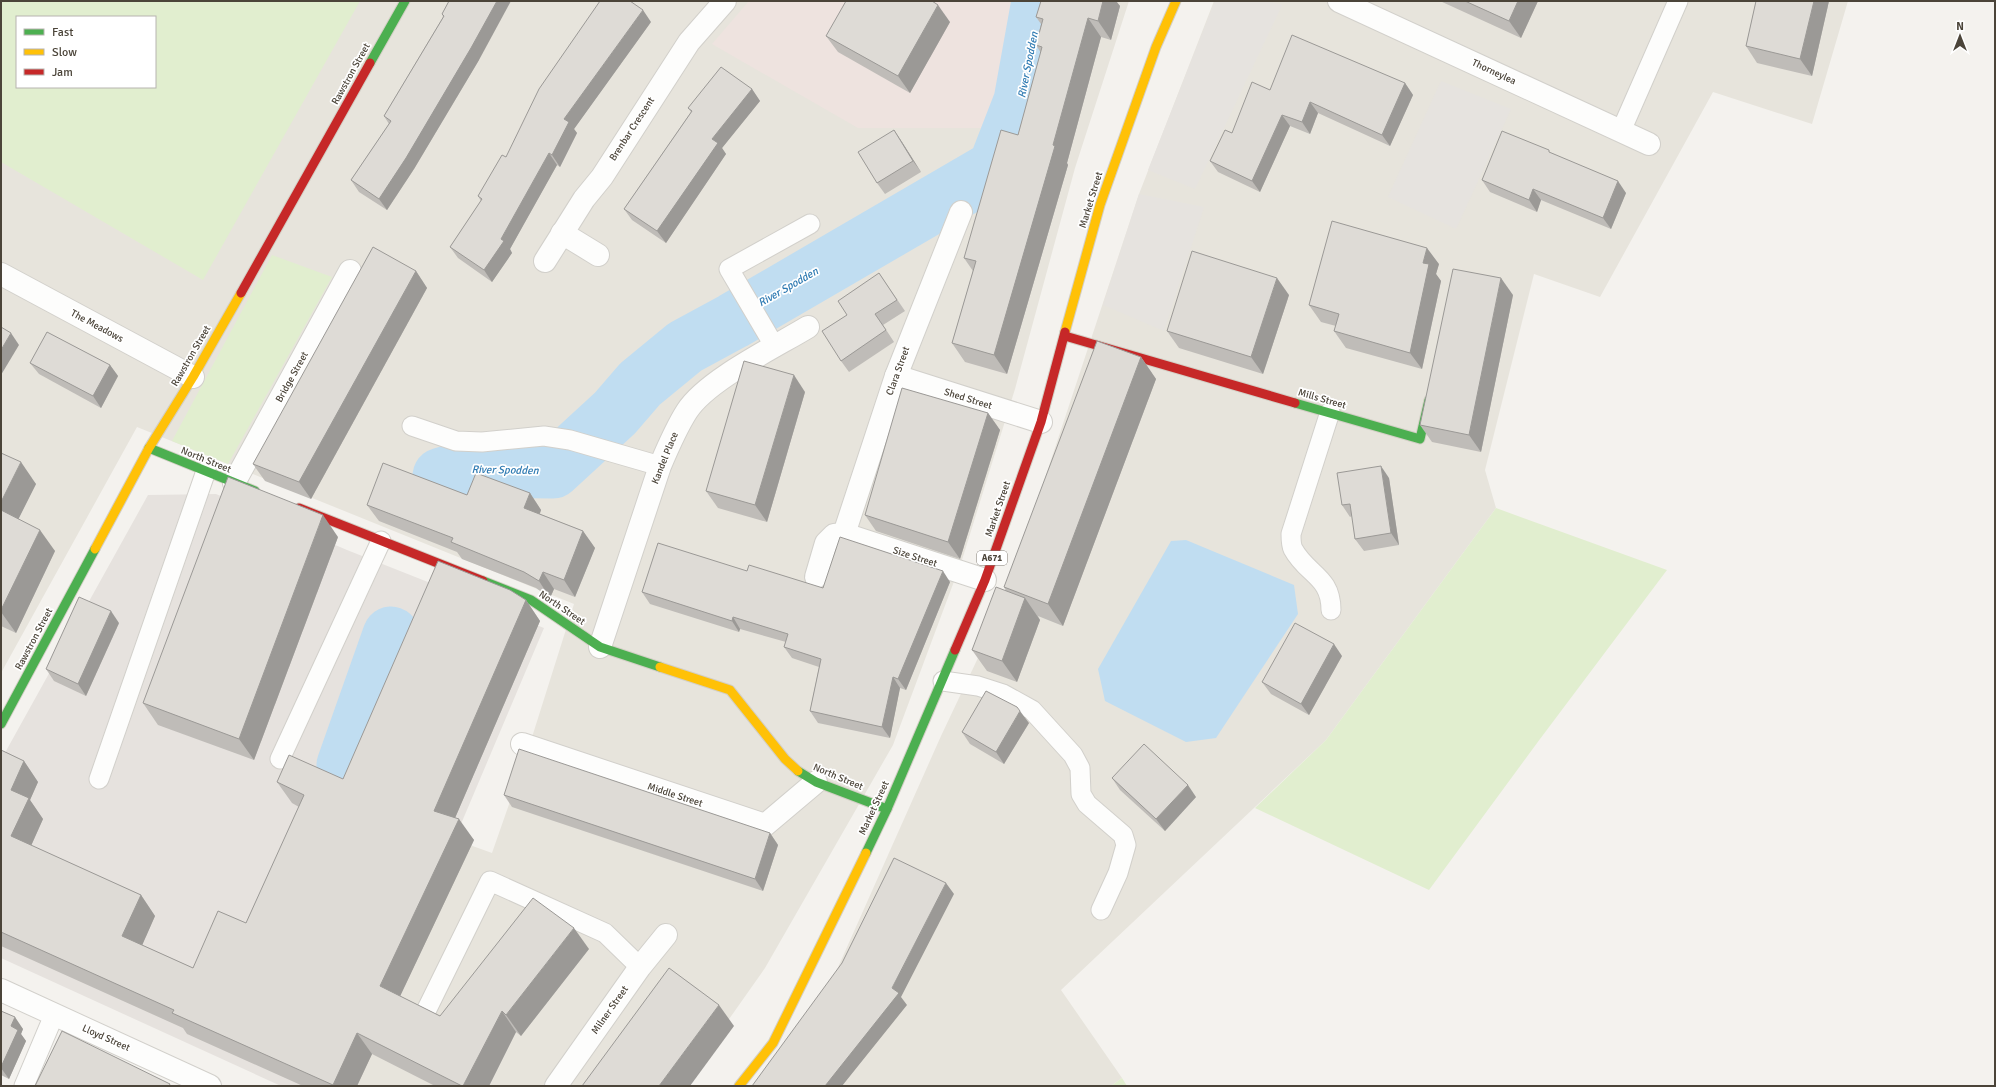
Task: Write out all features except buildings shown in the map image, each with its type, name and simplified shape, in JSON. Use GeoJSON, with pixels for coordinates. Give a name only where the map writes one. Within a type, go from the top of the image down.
{"type":"FeatureCollection","features":[{"type":"Feature","properties":{"kind":"street","name":"Rawstron Street"},"geometry":{"type":"LineString","coordinates":[[1,724],[149,448],[192,377],[405,1]]}},
{"type":"Feature","properties":{"kind":"street","name":"Brenbar Crescent"},"geometry":{"type":"LineString","coordinates":[[545,261],[584,199],[602,177],[689,42],[725,1]]}},
{"type":"Feature","properties":{"kind":"street","name":"Market Street"},"geometry":{"type":"LineString","coordinates":[[739,1086],[773,1043],[887,809],[985,580],[1041,422],[1100,205],[1156,47],[1176,1]]}},
{"type":"Feature","properties":{"kind":"street","name":"Thorneylea"},"geometry":{"type":"LineString","coordinates":[[1339,1],[1649,144]]}},
{"type":"Feature","properties":{"kind":"street","name":"Clara Street"},"geometry":{"type":"LineString","coordinates":[[844,534],[896,376],[961,212]]}},
{"type":"Feature","properties":{"kind":"street"},"geometry":{"type":"LineString","coordinates":[[562,233],[598,255]]}},
{"type":"Feature","properties":{"kind":"street","name":"Bridge Street"},"geometry":{"type":"LineString","coordinates":[[234,483],[350,271]]}},
{"type":"Feature","properties":{"kind":"street","name":"The Meadows"},"geometry":{"type":"LineString","coordinates":[[1,274],[192,377]]}},
{"type":"Feature","properties":{"kind":"street","name":"Kandel Place"},"geometry":{"type":"LineString","coordinates":[[600,647],[660,466],[687,409],[704,391],[770,338],[808,327]]}},
{"type":"Feature","properties":{"kind":"street","name":"Mills Street"},"geometry":{"type":"LineString","coordinates":[[1065,336],[1420,438],[1430,392]]}},
{"type":"Feature","properties":{"kind":"street","name":"Shed Street"},"geometry":{"type":"LineString","coordinates":[[896,376],[1041,422]]}},
{"type":"Feature","properties":{"kind":"street","name":"North Street"},"geometry":{"type":"LineString","coordinates":[[149,448],[263,494]]}},
{"type":"Feature","properties":{"kind":"street","name":"North Street"},"geometry":{"type":"LineString","coordinates":[[292,506],[531,600],[600,647],[730,690],[785,759],[799,772],[816,782],[887,809]]}},
{"type":"Feature","properties":{"kind":"street"},"geometry":{"type":"LineString","coordinates":[[816,577],[826,543],[834,535],[844,534]]}},
{"type":"Feature","properties":{"kind":"street","name":"Size Street"},"geometry":{"type":"LineString","coordinates":[[844,534],[985,580]]}},
{"type":"Feature","properties":{"kind":"street","name":"Middle Street"},"geometry":{"type":"LineString","coordinates":[[522,744],[765,825],[816,782]]}},
{"type":"Feature","properties":{"kind":"street","name":"Milner Street"},"geometry":{"type":"LineString","coordinates":[[556,1086],[640,967],[666,935]]}},
{"type":"Feature","properties":{"kind":"street","name":"Lloyd Street"},"geometry":{"type":"LineString","coordinates":[[1,990],[210,1086]]}},
{"type":"Feature","properties":{"kind":"lane"},"geometry":{"type":"LineString","coordinates":[[1621,131],[1678,1]]}},
{"type":"Feature","properties":{"kind":"lane"},"geometry":{"type":"LineString","coordinates":[[770,338],[729,269],[810,224]]}},
{"type":"Feature","properties":{"kind":"lane"},"geometry":{"type":"LineString","coordinates":[[1330,412],[1291,534],[1292,548],[1310,571],[1327,587],[1331,597],[1331,610]]}},
{"type":"Feature","properties":{"kind":"lane"},"geometry":{"type":"LineString","coordinates":[[412,426],[456,441],[482,442],[544,436],[570,440],[660,466]]}},
{"type":"Feature","properties":{"kind":"lane"},"geometry":{"type":"LineString","coordinates":[[98,779],[206,471]]}},
{"type":"Feature","properties":{"kind":"lane"},"geometry":{"type":"LineString","coordinates":[[280,759],[381,541]]}},
{"type":"Feature","properties":{"kind":"lane"},"geometry":{"type":"LineString","coordinates":[[943,681],[978,686],[1003,694],[1032,710],[1073,755],[1080,768],[1081,794],[1087,804],[1123,835],[1126,845],[1118,873],[1102,910]]}},
{"type":"Feature","properties":{"kind":"lane"},"geometry":{"type":"LineString","coordinates":[[427,1009],[490,881],[605,933],[640,967]]}},
{"type":"Feature","properties":{"kind":"lane"},"geometry":{"type":"LineString","coordinates":[[24,1086],[54,1015]]}},
{"type":"Feature","properties":{"kind":"shaded area"},"geometry":{"type":"Polygon","coordinates":[[[1,1],[1129,1],[1075,168],[1015,389],[962,560],[893,745],[765,968],[682,1086],[350,1086],[467,844],[492,853],[527,753],[574,604],[137,427],[1,673],[1,1]]]}},
{"type":"Feature","properties":{"kind":"shaded area"},"geometry":{"type":"Polygon","coordinates":[[[749,1],[1029,1],[1004,128],[858,128],[712,44],[749,1]]]}},
{"type":"Feature","properties":{"kind":"shaded area"},"geometry":{"type":"Polygon","coordinates":[[[1214,1],[1848,1],[1812,124],[1713,92],[1600,297],[1534,274],[1485,470],[1496,508],[1326,740],[1061,990],[1122,1078],[1111,1086],[753,1086],[835,974],[941,736],[1003,605],[1139,194],[1214,1]]]}},
{"type":"Feature","properties":{"kind":"shaded area"},"geometry":{"type":"Polygon","coordinates":[[[1215,1],[1269,1],[1282,5],[1195,189],[1148,170],[1215,1]]]}},
{"type":"Feature","properties":{"kind":"shaded area"},"geometry":{"type":"Polygon","coordinates":[[[1441,81],[1511,109],[1456,229],[1388,197],[1441,81]]]}},
{"type":"Feature","properties":{"kind":"shaded area"},"geometry":{"type":"Polygon","coordinates":[[[1139,194],[1204,207],[1164,331],[1103,305],[1139,194]]]}},
{"type":"Feature","properties":{"kind":"shaded area"},"geometry":{"type":"Polygon","coordinates":[[[216,494],[347,550],[544,628],[350,1086],[281,1086],[1,958],[1,760],[148,495],[216,494]]]}},
{"type":"Feature","properties":{"kind":"green space"},"geometry":{"type":"Polygon","coordinates":[[[1,1],[360,1],[203,280],[1,162],[1,1]]]}},
{"type":"Feature","properties":{"kind":"green space"},"geometry":{"type":"Polygon","coordinates":[[[272,255],[332,277],[228,464],[172,441],[272,255]]]}},
{"type":"Feature","properties":{"kind":"green space"},"geometry":{"type":"Polygon","coordinates":[[[1496,508],[1667,570],[1429,890],[1255,808],[1326,740],[1496,508]]]}},
{"type":"Feature","properties":{"kind":"green space"},"geometry":{"type":"Polygon","coordinates":[[[1122,1078],[1127,1086],[1111,1086],[1122,1078]]]}},
{"type":"Feature","properties":{"kind":"water"},"geometry":{"type":"Polygon","coordinates":[[[1186,540],[1294,585],[1298,614],[1216,738],[1186,742],[1105,701],[1098,669],[1171,541],[1186,540]]]}},
{"type":"Feature","properties":{"kind":"waterway","name":"River Spodden"},"geometry":{"type":"LineString","coordinates":[[441,476],[465,469],[553,470],[615,413],[640,384],[685,347],[733,321],[996,168],[1022,101],[1040,1]]}},
{"type":"Feature","properties":{"kind":"waterway","name":"River Spodden"},"geometry":{"type":"LineString","coordinates":[[345,765],[391,635]]}},
{"type":"Feature","properties":{"kind":"traffic: fast"},"geometry":{"type":"LineString","coordinates":[[370,63],[405,1]]}},
{"type":"Feature","properties":{"kind":"traffic: fast"},"geometry":{"type":"LineString","coordinates":[[1295,403],[1420,439],[1429,400]]}},
{"type":"Feature","properties":{"kind":"traffic: fast"},"geometry":{"type":"LineString","coordinates":[[149,448],[255,491]]}},
{"type":"Feature","properties":{"kind":"traffic: fast"},"geometry":{"type":"LineString","coordinates":[[1,724],[95,549]]}},
{"type":"Feature","properties":{"kind":"traffic: fast"},"geometry":{"type":"LineString","coordinates":[[483,581],[531,600],[600,647],[660,667]]}},
{"type":"Feature","properties":{"kind":"traffic: fast"},"geometry":{"type":"LineString","coordinates":[[866,853],[887,809],[955,650]]}},
{"type":"Feature","properties":{"kind":"traffic: fast"},"geometry":{"type":"LineString","coordinates":[[798,771],[816,782],[887,809]]}},
{"type":"Feature","properties":{"kind":"traffic: slow"},"geometry":{"type":"LineString","coordinates":[[1065,332],[1100,205],[1156,47],[1176,1]]}},
{"type":"Feature","properties":{"kind":"traffic: slow"},"geometry":{"type":"LineString","coordinates":[[95,549],[149,448],[193,377],[241,293]]}},
{"type":"Feature","properties":{"kind":"traffic: slow"},"geometry":{"type":"LineString","coordinates":[[660,667],[730,690],[785,759],[798,771]]}},
{"type":"Feature","properties":{"kind":"traffic: slow"},"geometry":{"type":"LineString","coordinates":[[739,1086],[773,1043],[866,853]]}},
{"type":"Feature","properties":{"kind":"traffic: jam"},"geometry":{"type":"LineString","coordinates":[[241,293],[370,63]]}},
{"type":"Feature","properties":{"kind":"traffic: jam"},"geometry":{"type":"LineString","coordinates":[[955,650],[985,580],[1041,422],[1065,332]]}},
{"type":"Feature","properties":{"kind":"traffic: jam"},"geometry":{"type":"LineString","coordinates":[[1065,336],[1295,403]]}},
{"type":"Feature","properties":{"kind":"traffic: jam"},"geometry":{"type":"LineString","coordinates":[[299,508],[483,581]]}}]}
